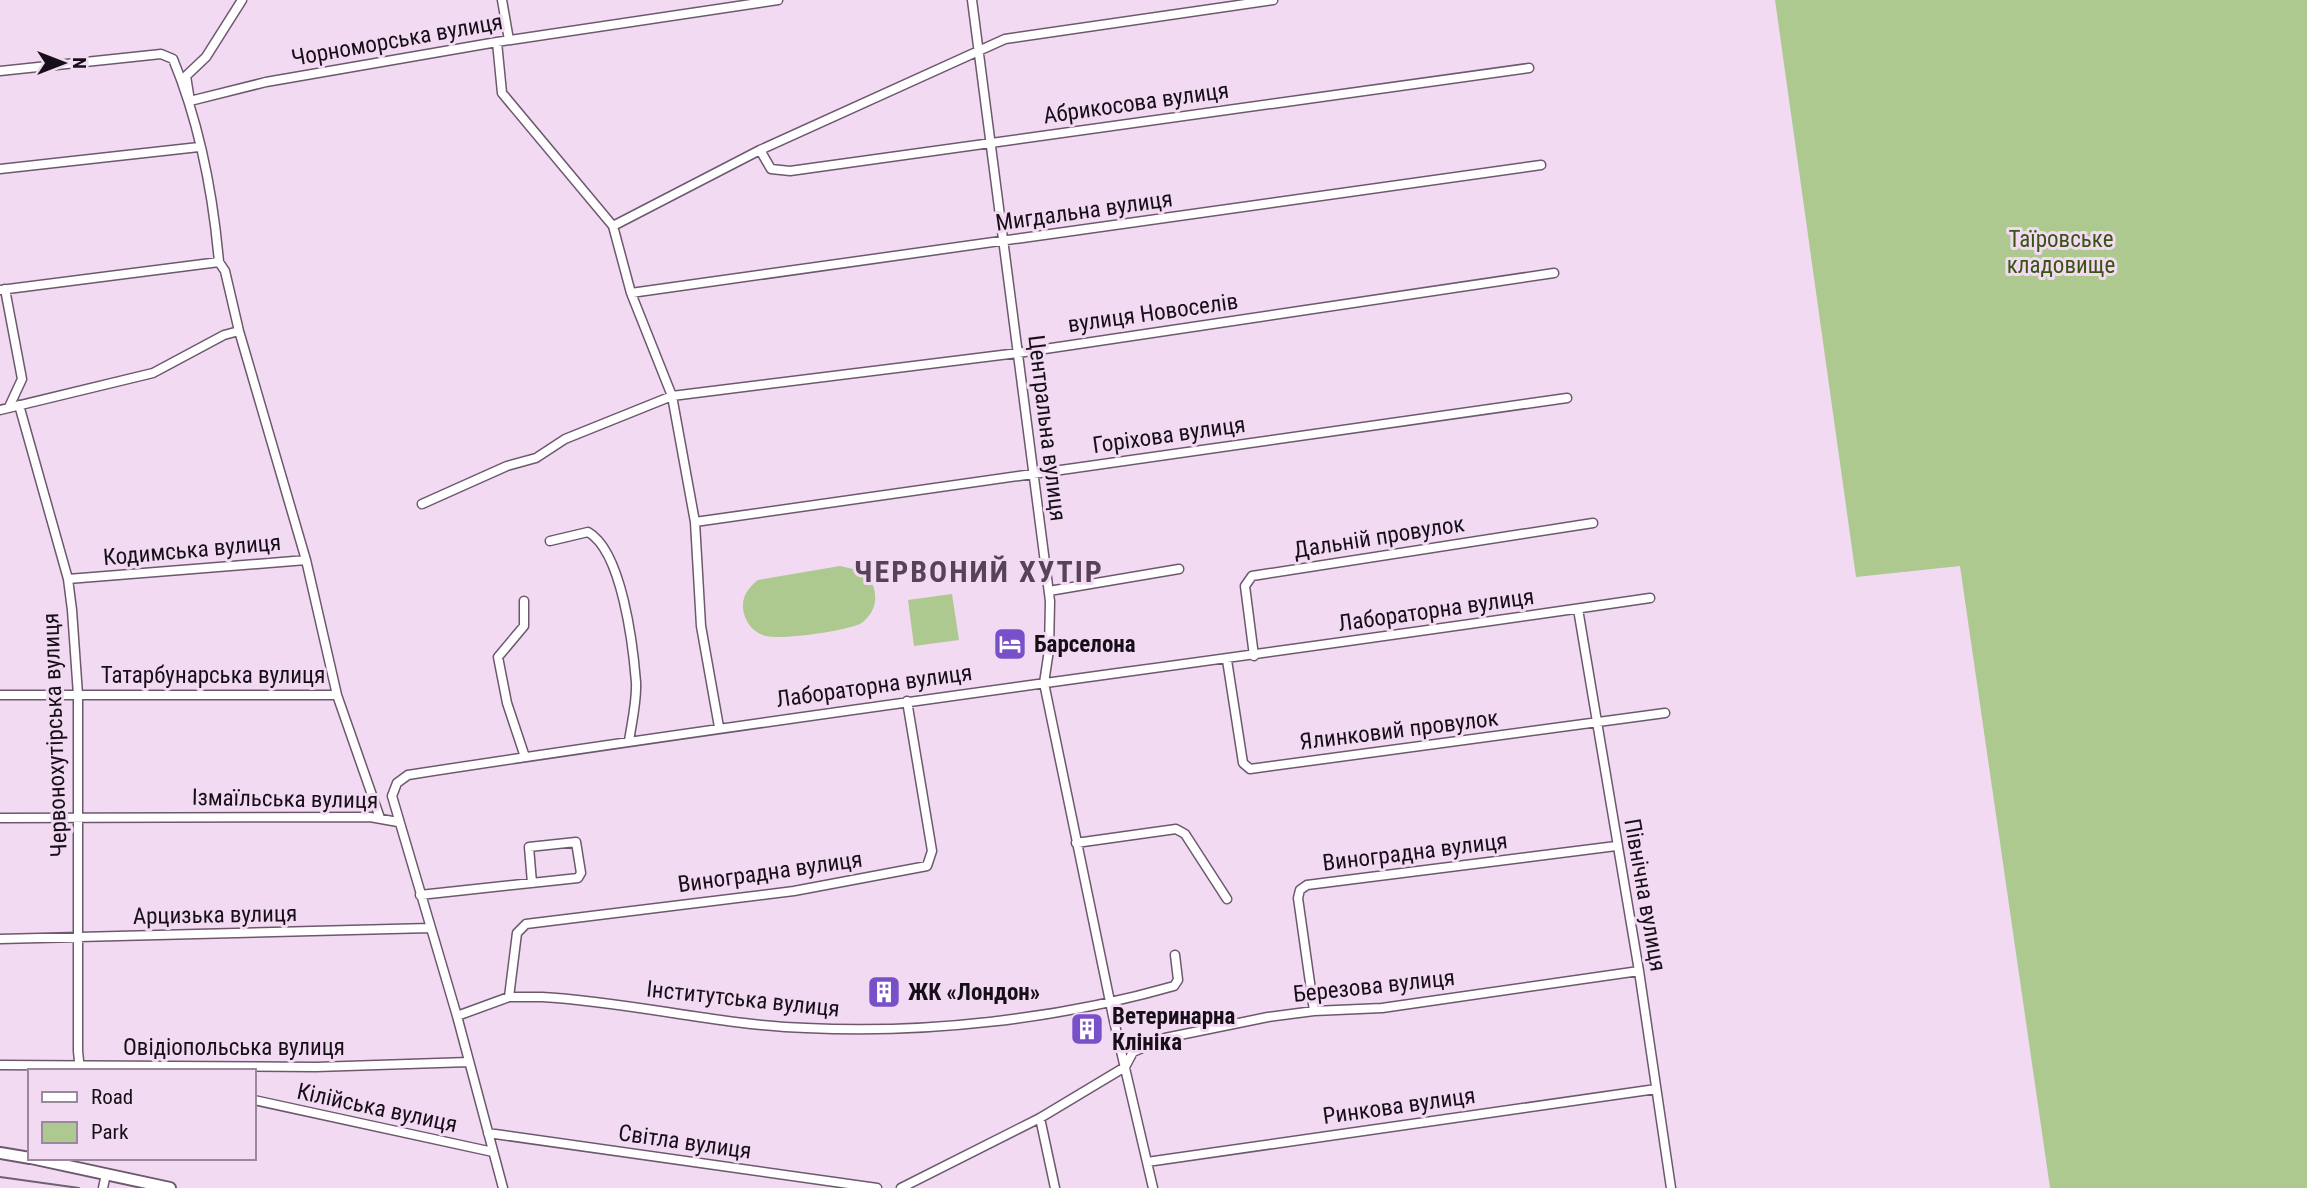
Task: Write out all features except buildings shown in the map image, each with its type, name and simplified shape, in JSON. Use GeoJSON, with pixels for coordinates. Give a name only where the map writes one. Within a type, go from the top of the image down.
{"type":"FeatureCollection","features":[{"type":"Feature","properties":{"kind":"main road"},"geometry":{"type":"LineString","coordinates":[[0,1153],[28,1158]]}},
{"type":"Feature","properties":{"kind":"main road"},"geometry":{"type":"LineString","coordinates":[[51,1160],[82,1163],[106,1174],[170,1188]]}},
{"type":"Feature","properties":{"kind":"street"},"geometry":{"type":"LineString","coordinates":[[242,0],[206,57],[186,76],[216,230],[219,262],[225,271],[239,331],[306,560]]}},
{"type":"Feature","properties":{"kind":"street"},"geometry":{"type":"LineString","coordinates":[[502,0],[509,40]]}},
{"type":"Feature","properties":{"kind":"street","name":"Чорноморська вулиця"},"geometry":{"type":"LineString","coordinates":[[190,101],[266,82],[497,42],[778,0]]}},
{"type":"Feature","properties":{"kind":"street","name":"Центральна вулиця"},"geometry":{"type":"LineString","coordinates":[[972,0],[1049,591],[1049,650],[1044,683],[1076,843],[1153,1188]]}},
{"type":"Feature","properties":{"kind":"street"},"geometry":{"type":"LineString","coordinates":[[613,226],[760,150],[1015,36],[1273,0]]}},
{"type":"Feature","properties":{"kind":"street"},"geometry":{"type":"LineString","coordinates":[[497,42],[502,93],[613,226],[631,293],[672,396],[695,522],[701,626],[719,727]]}},
{"type":"Feature","properties":{"kind":"street"},"geometry":{"type":"LineString","coordinates":[[0,71],[168,55],[173,59],[190,101]]}},
{"type":"Feature","properties":{"kind":"street","name":"Абрикосова вулиця"},"geometry":{"type":"LineString","coordinates":[[760,150],[771,169],[790,171],[1529,68]]}},
{"type":"Feature","properties":{"kind":"street"},"geometry":{"type":"LineString","coordinates":[[0,169],[199,147]]}},
{"type":"Feature","properties":{"kind":"street","name":"Мигдальна вулиця"},"geometry":{"type":"LineString","coordinates":[[631,293],[1541,165]]}},
{"type":"Feature","properties":{"kind":"street"},"geometry":{"type":"LineString","coordinates":[[5,409],[20,385],[22,372],[2,290],[219,262]]}},
{"type":"Feature","properties":{"kind":"street","name":"вулиця Новоселів"},"geometry":{"type":"LineString","coordinates":[[422,504],[507,466],[536,458],[565,439],[672,396],[1018,353],[1554,273]]}},
{"type":"Feature","properties":{"kind":"street"},"geometry":{"type":"LineString","coordinates":[[5,409],[153,373],[224,335],[239,331]]}},
{"type":"Feature","properties":{"kind":"street","name":"Горіхова вулиця"},"geometry":{"type":"LineString","coordinates":[[695,522],[1567,398]]}},
{"type":"Feature","properties":{"kind":"street","name":"Червонохутірська вулиця"},"geometry":{"type":"LineString","coordinates":[[19,405],[68,579],[78,695],[80,1069]]}},
{"type":"Feature","properties":{"kind":"street","name":"Дальній провулок"},"geometry":{"type":"LineString","coordinates":[[1254,656],[1245,586],[1252,576],[1593,523]]}},
{"type":"Feature","properties":{"kind":"street"},"geometry":{"type":"LineString","coordinates":[[550,541],[589,532],[613,562],[626,614],[636,682],[629,741]]}},
{"type":"Feature","properties":{"kind":"street","name":"Кодимська вулиця"},"geometry":{"type":"LineString","coordinates":[[68,579],[306,560],[337,695]]}},
{"type":"Feature","properties":{"kind":"street"},"geometry":{"type":"LineString","coordinates":[[1049,591],[1179,569]]}},
{"type":"Feature","properties":{"kind":"street","name":"Лабораторна вулиця"},"geometry":{"type":"LineString","coordinates":[[398,822],[392,796],[397,783],[408,775],[719,727],[1227,660],[1650,598]]}},
{"type":"Feature","properties":{"kind":"street"},"geometry":{"type":"LineString","coordinates":[[524,601],[524,626],[498,657],[507,703],[525,757]]}},
{"type":"Feature","properties":{"kind":"street","name":"Північна вулиця"},"geometry":{"type":"LineString","coordinates":[[1578,609],[1639,971],[1671,1188]]}},
{"type":"Feature","properties":{"kind":"street","name":"Ялинковий провулок"},"geometry":{"type":"LineString","coordinates":[[1227,660],[1243,763],[1250,769],[1665,713]]}},
{"type":"Feature","properties":{"kind":"street","name":"Татарбунарська вулиця"},"geometry":{"type":"LineString","coordinates":[[0,695],[337,695],[380,818]]}},
{"type":"Feature","properties":{"kind":"street","name":"Виноградна вулиця"},"geometry":{"type":"LineString","coordinates":[[509,997],[517,933],[526,924],[794,891],[927,866],[932,851],[907,701]]}},
{"type":"Feature","properties":{"kind":"street","name":"Ізмаїльська вулиця"},"geometry":{"type":"LineString","coordinates":[[0,818],[380,818],[398,822],[457,1016],[503,1188]]}},
{"type":"Feature","properties":{"kind":"street"},"geometry":{"type":"LineString","coordinates":[[1076,843],[1177,829],[1185,834],[1227,899]]}},
{"type":"Feature","properties":{"kind":"street"},"geometry":{"type":"LineString","coordinates":[[420,895],[532,883],[580,876],[576,842],[529,847],[532,883]]}},
{"type":"Feature","properties":{"kind":"street","name":"Виноградна вулиця"},"geometry":{"type":"LineString","coordinates":[[1314,1011],[1298,898],[1303,887],[1616,846]]}},
{"type":"Feature","properties":{"kind":"street","name":"Арцизька вулиця"},"geometry":{"type":"LineString","coordinates":[[0,939],[430,928]]}},
{"type":"Feature","properties":{"kind":"street","name":"Інститутська вулиця"},"geometry":{"type":"LineString","coordinates":[[457,1016],[509,997],[563,998],[818,1028],[947,1025],[1111,1004],[1174,986],[1178,980],[1175,955]]}},
{"type":"Feature","properties":{"kind":"street","name":"Березова вулиця"},"geometry":{"type":"LineString","coordinates":[[1125,1067],[1133,1052],[1165,1038],[1237,1022],[1314,1011],[1382,1008],[1639,971]]}},
{"type":"Feature","properties":{"kind":"street","name":"Овідіопольська вулиця"},"geometry":{"type":"LineString","coordinates":[[0,1065],[80,1069],[117,1066],[316,1067],[469,1062]]}},
{"type":"Feature","properties":{"kind":"street"},"geometry":{"type":"LineString","coordinates":[[117,1066],[128,1069]]}},
{"type":"Feature","properties":{"kind":"street"},"geometry":{"type":"LineString","coordinates":[[901,1188],[1040,1118],[1125,1067]]}},
{"type":"Feature","properties":{"kind":"street","name":"Ринкова вулиця"},"geometry":{"type":"LineString","coordinates":[[1147,1162],[1656,1089]]}},
{"type":"Feature","properties":{"kind":"street","name":"Кілійська вулиця"},"geometry":{"type":"LineString","coordinates":[[256,1100],[493,1152]]}},
{"type":"Feature","properties":{"kind":"street"},"geometry":{"type":"LineString","coordinates":[[1040,1118],[1055,1188]]}},
{"type":"Feature","properties":{"kind":"street","name":"Світла вулиця"},"geometry":{"type":"LineString","coordinates":[[488,1133],[877,1188]]}},
{"type":"Feature","properties":{"kind":"street"},"geometry":{"type":"LineString","coordinates":[[103,1188],[106,1174]]}},
{"type":"Feature","properties":{"kind":"green space","name":"Таїровське кладовище"},"geometry":{"type":"Polygon","coordinates":[[[1775,0],[2307,0],[2307,1188],[2050,1188],[1960,566],[1856,577],[1775,0]]]}},
{"type":"Feature","properties":{"kind":"green space"},"geometry":{"type":"Polygon","coordinates":[[[840,566],[862,571],[875,591],[871,612],[860,624],[813,634],[774,637],[757,632],[747,622],[743,608],[745,596],[758,580],[840,566]]]}},
{"type":"Feature","properties":{"kind":"green space"},"geometry":{"type":"Polygon","coordinates":[[[952,594],[959,640],[914,646],[908,600],[952,594]]]}},
{"type":"Feature","properties":{"kind":"tram line"},"geometry":{"type":"LineString","coordinates":[[0,1177],[79,1188]]}},
{"type":"Feature","properties":{"kind":"place","name":"Барселона"},"geometry":{"type":"Point","coordinates":[1010,644]}},
{"type":"Feature","properties":{"kind":"place","name":"ЖК «Лондон»"},"geometry":{"type":"Point","coordinates":[884,992]}},
{"type":"Feature","properties":{"kind":"place","name":"Ветеринарна Клініка"},"geometry":{"type":"Point","coordinates":[1087,1029]}},
{"type":"Feature","properties":{"kind":"district","name":"ЧЕРВОНИЙ ХУТІР"},"geometry":{"type":"Point","coordinates":[979,571]}}]}
